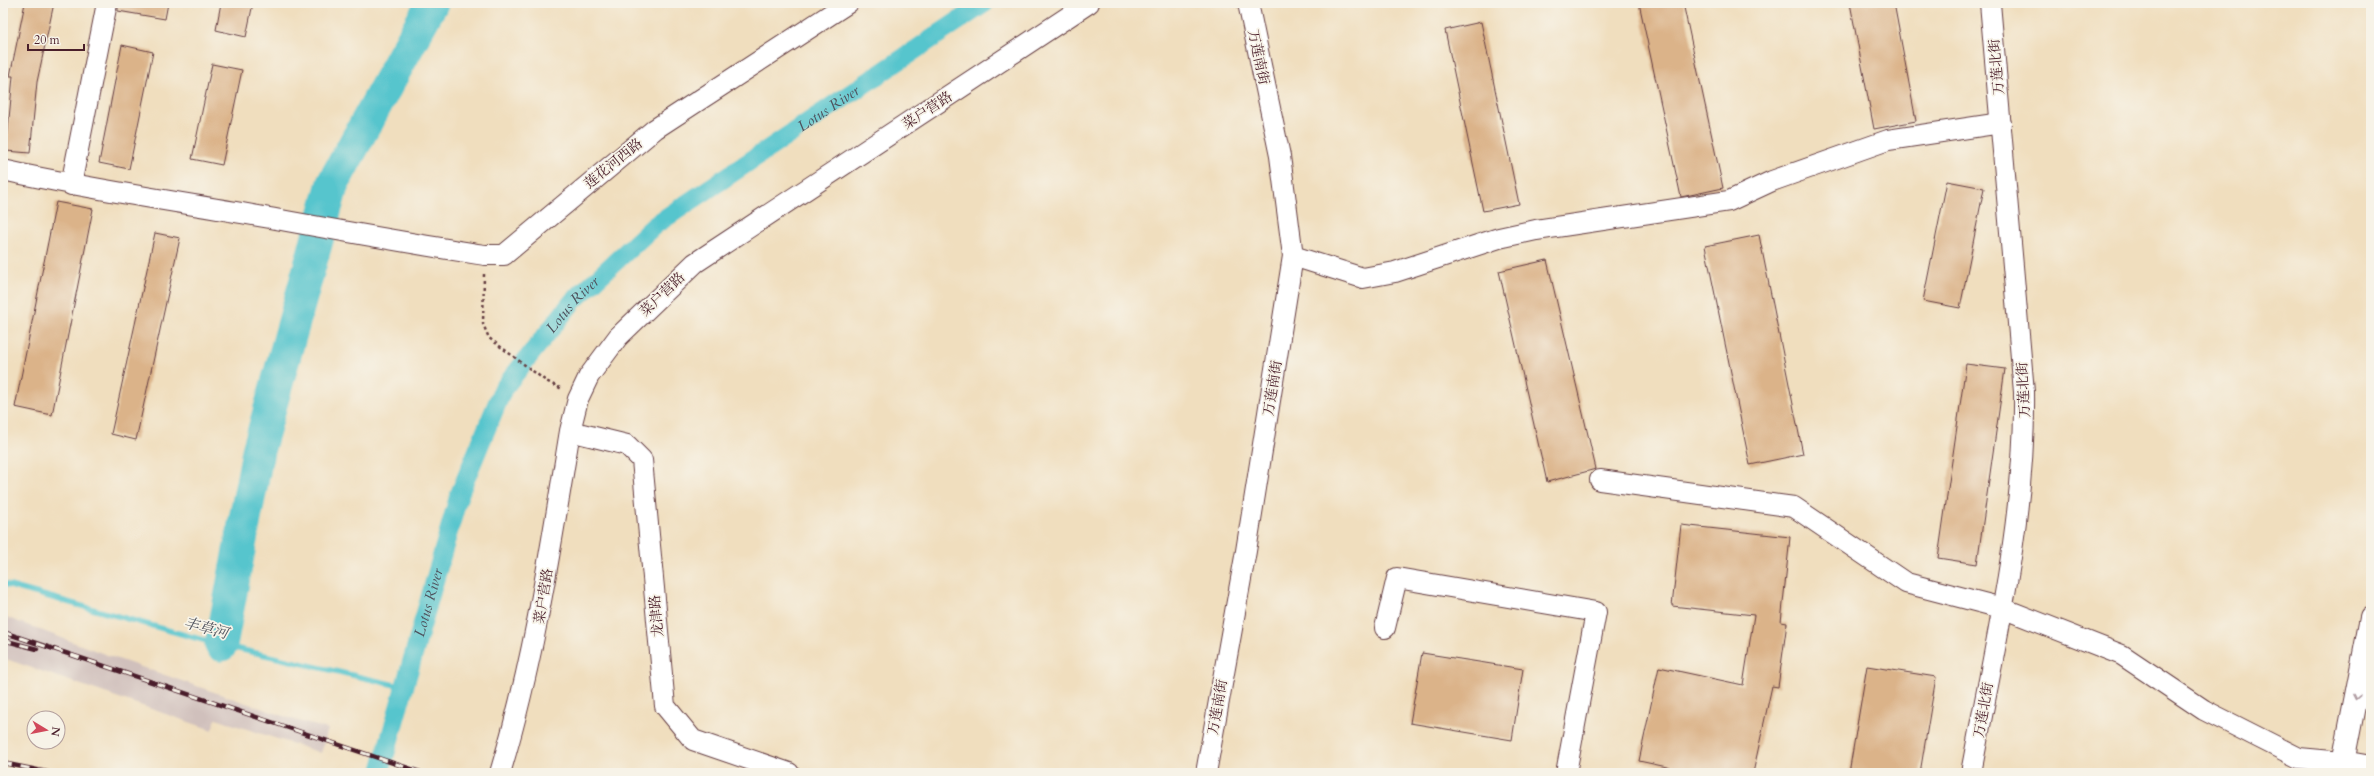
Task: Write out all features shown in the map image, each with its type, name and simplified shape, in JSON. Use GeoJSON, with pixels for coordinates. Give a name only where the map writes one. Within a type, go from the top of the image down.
{"type":"FeatureCollection","features":[{"type":"Feature","properties":{"kind":"street"},"geometry":{"type":"LineString","coordinates":[[71,185],[107,3]]}},
{"type":"Feature","properties":{"kind":"street","name":"莲花河西路"},"geometry":{"type":"LineString","coordinates":[[3,170],[71,185],[270,218],[364,236],[485,255],[504,254],[655,129],[848,3]]}},
{"type":"Feature","properties":{"kind":"street","name":"菜户营路"},"geometry":{"type":"LineString","coordinates":[[500,773],[519,710],[537,631],[570,431],[578,399],[597,365],[618,337],[695,262],[1089,3]]}},
{"type":"Feature","properties":{"kind":"street","name":"万莲南街"},"geometry":{"type":"LineString","coordinates":[[1206,773],[1246,551],[1292,256],[1280,156],[1248,3]]}},
{"type":"Feature","properties":{"kind":"street","name":"万莲北街"},"geometry":{"type":"LineString","coordinates":[[1972,773],[2002,608],[2023,471],[2025,428],[2024,392],[1990,3]]}},
{"type":"Feature","properties":{"kind":"street"},"geometry":{"type":"LineString","coordinates":[[1292,256],[1363,278],[1395,272],[1499,238],[1536,230],[1729,201],[1772,181],[1888,140],[2001,122]]}},
{"type":"Feature","properties":{"kind":"street","name":"龙津路"},"geometry":{"type":"LineString","coordinates":[[570,431],[627,445],[642,460],[665,706],[693,740],[789,773]]}},
{"type":"Feature","properties":{"kind":"street"},"geometry":{"type":"LineString","coordinates":[[1600,480],[1794,507],[1906,583],[2002,608],[2122,655],[2204,710],[2299,758],[2342,768],[2371,767]]}},
{"type":"Feature","properties":{"kind":"street"},"geometry":{"type":"LineString","coordinates":[[1385,628],[1397,578],[1596,612],[1566,773]]}},
{"type":"Feature","properties":{"kind":"street"},"geometry":{"type":"LineString","coordinates":[[2342,768],[2371,618]]}},
{"type":"Feature","properties":{"kind":"path"},"geometry":{"type":"LineString","coordinates":[[485,255],[482,324],[489,338],[546,381]]}},
{"type":"Feature","properties":{"kind":"shaded area"},"geometry":{"type":"Polygon","coordinates":[[[3,616],[118,659],[298,721],[328,729],[321,753],[216,719],[212,730],[3,658],[3,616]]]}},
{"type":"Feature","properties":{"kind":"building"},"geometry":{"type":"Polygon","coordinates":[[[25,3],[54,3],[37,82],[30,153],[6,151],[13,76],[10,76],[25,3]]]}},
{"type":"Feature","properties":{"kind":"building"},"geometry":{"type":"Polygon","coordinates":[[[118,3],[168,3],[165,19],[118,11],[118,3]]]}},
{"type":"Feature","properties":{"kind":"building"},"geometry":{"type":"Polygon","coordinates":[[[221,3],[253,3],[246,37],[216,30],[221,3]]]}},
{"type":"Feature","properties":{"kind":"building"},"geometry":{"type":"Polygon","coordinates":[[[1639,3],[1683,3],[1723,188],[1681,197],[1639,3]]]}},
{"type":"Feature","properties":{"kind":"building"},"geometry":{"type":"Polygon","coordinates":[[[1850,3],[1894,3],[1916,121],[1874,129],[1850,3]]]}},
{"type":"Feature","properties":{"kind":"building"},"geometry":{"type":"Polygon","coordinates":[[[1481,22],[1519,204],[1483,211],[1445,30],[1481,22]]]}},
{"type":"Feature","properties":{"kind":"building"},"geometry":{"type":"Polygon","coordinates":[[[122,45],[153,52],[129,169],[99,163],[122,45]]]}},
{"type":"Feature","properties":{"kind":"building"},"geometry":{"type":"Polygon","coordinates":[[[212,64],[242,70],[222,165],[192,159],[212,64]]]}},
{"type":"Feature","properties":{"kind":"building"},"geometry":{"type":"Polygon","coordinates":[[[1947,181],[1984,188],[1960,308],[1923,301],[1947,181]]]}},
{"type":"Feature","properties":{"kind":"building"},"geometry":{"type":"Polygon","coordinates":[[[56,202],[93,209],[52,415],[15,407],[56,202]]]}},
{"type":"Feature","properties":{"kind":"building"},"geometry":{"type":"Polygon","coordinates":[[[155,233],[180,238],[136,440],[111,434],[155,233]]]}},
{"type":"Feature","properties":{"kind":"building"},"geometry":{"type":"Polygon","coordinates":[[[1759,235],[1803,454],[1750,465],[1705,246],[1759,235]]]}},
{"type":"Feature","properties":{"kind":"building"},"geometry":{"type":"Polygon","coordinates":[[[1547,260],[1596,469],[1547,482],[1499,271],[1547,260]]]}},
{"type":"Feature","properties":{"kind":"building"},"geometry":{"type":"Polygon","coordinates":[[[1966,364],[2005,369],[1977,564],[1938,558],[1966,364]]]}},
{"type":"Feature","properties":{"kind":"building"},"geometry":{"type":"Polygon","coordinates":[[[1681,525],[1790,537],[1781,622],[1787,623],[1778,687],[1772,686],[1753,773],[1695,773],[1639,761],[1659,667],[1743,685],[1754,615],[1672,606],[1681,525]]]}},
{"type":"Feature","properties":{"kind":"building"},"geometry":{"type":"Polygon","coordinates":[[[1422,653],[1523,669],[1512,740],[1410,723],[1422,653]]]}},
{"type":"Feature","properties":{"kind":"building"},"geometry":{"type":"Polygon","coordinates":[[[1867,666],[1936,677],[1920,773],[1849,773],[1867,666]]]}},
{"type":"Feature","properties":{"kind":"waterway"},"geometry":{"type":"LineString","coordinates":[[221,645],[258,451],[333,183],[432,3]]}},
{"type":"Feature","properties":{"kind":"waterway","name":"Lotus River"},"geometry":{"type":"LineString","coordinates":[[380,773],[459,495],[503,389],[573,301],[655,225],[985,3]]}},
{"type":"Feature","properties":{"kind":"waterway","name":"丰草河"},"geometry":{"type":"LineString","coordinates":[[3,584],[221,645],[404,687]]}},
{"type":"Feature","properties":{"kind":"railway"},"geometry":{"type":"LineString","coordinates":[[3,632],[423,773]]}},
{"type":"Feature","properties":{"kind":"railway"},"geometry":{"type":"LineString","coordinates":[[3,640],[37,649]]}},
{"type":"Feature","properties":{"kind":"railway"},"geometry":{"type":"LineString","coordinates":[[3,763],[52,773]]}}]}
